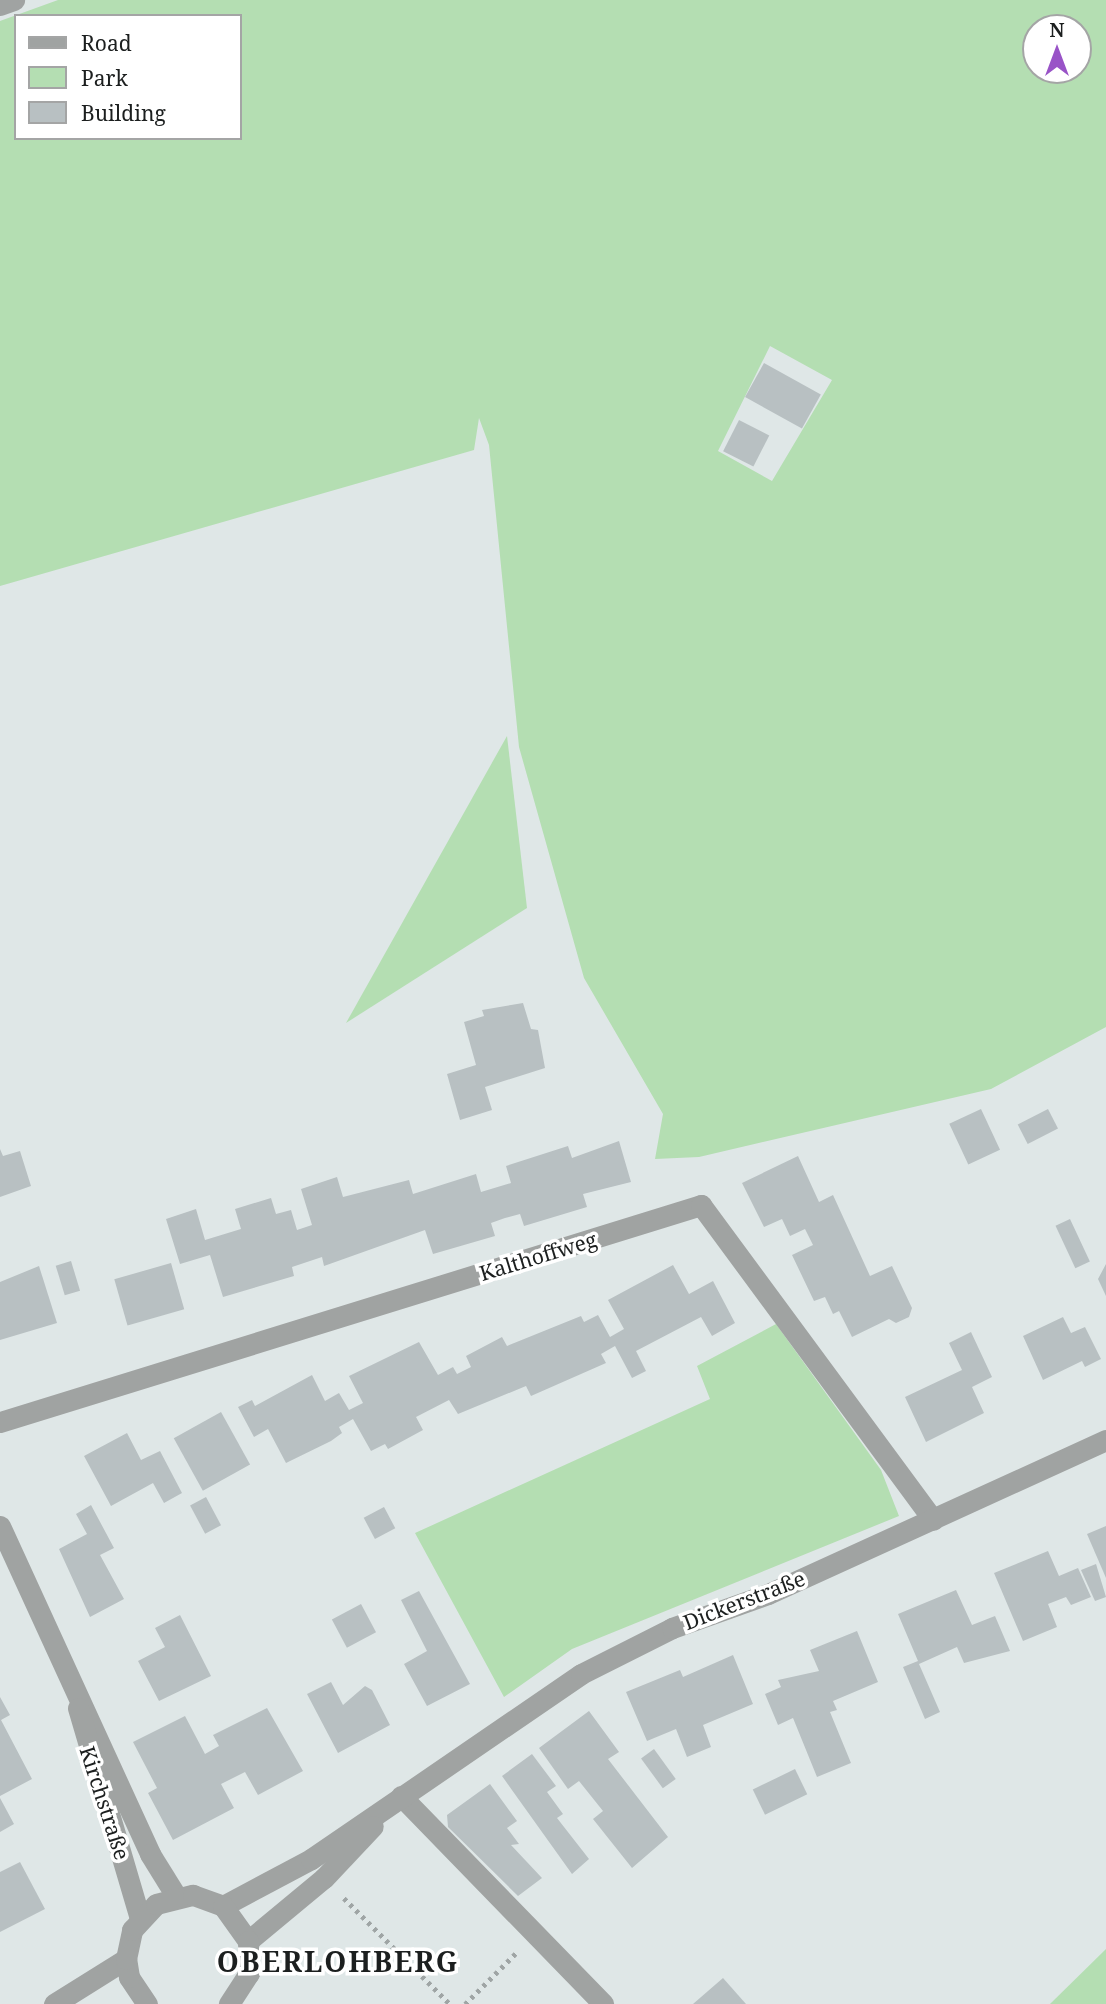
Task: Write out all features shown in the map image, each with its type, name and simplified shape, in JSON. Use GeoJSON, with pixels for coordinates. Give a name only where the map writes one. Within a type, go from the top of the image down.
{"type":"FeatureCollection","features":[{"type":"Feature","properties":{"kind":"street"},"geometry":{"type":"LineString","coordinates":[[0,5],[14,0]]}},
{"type":"Feature","properties":{"kind":"street","name":"Kalthoffweg"},"geometry":{"type":"LineString","coordinates":[[0,1422],[701,1205],[933,1520]]}},
{"type":"Feature","properties":{"kind":"street","name":"Dickerstraße"},"geometry":{"type":"LineString","coordinates":[[223,1906],[256,1892],[581,1674],[672,1628],[768,1594],[1106,1440]]}},
{"type":"Feature","properties":{"kind":"street","name":"Kirchstraße"},"geometry":{"type":"LineString","coordinates":[[0,1526],[150,1854],[176,1896]]}},
{"type":"Feature","properties":{"kind":"street","name":"Kirchstraße"},"geometry":{"type":"LineString","coordinates":[[75,1688],[82,1733],[140,1918]]}},
{"type":"Feature","properties":{"kind":"street"},"geometry":{"type":"LineString","coordinates":[[401,1796],[603,2004]]}},
{"type":"Feature","properties":{"kind":"street","name":"Dickerstraße"},"geometry":{"type":"LineString","coordinates":[[248,1941],[324,1878],[401,1796]]}},
{"type":"Feature","properties":{"kind":"street"},"geometry":{"type":"LineString","coordinates":[[54,2004],[125,1959],[140,1918],[176,1896],[192,1895],[223,1906],[248,1941],[249,1973],[232,2003]]}},
{"type":"Feature","properties":{"kind":"street"},"geometry":{"type":"LineString","coordinates":[[125,1959],[140,2002]]}},
{"type":"Feature","properties":{"kind":"path"},"geometry":{"type":"LineString","coordinates":[[324,1878],[450,2004]]}},
{"type":"Feature","properties":{"kind":"path"},"geometry":{"type":"LineString","coordinates":[[465,2004],[535,1934]]}},
{"type":"Feature","properties":{"kind":"green space"},"geometry":{"type":"Polygon","coordinates":[[[58,0],[1106,0],[1106,1027],[991,1089],[699,1157],[655,1159],[663,1114],[584,978],[519,747],[489,445],[479,418],[474,450],[0,586],[0,21],[14,16],[14,140],[242,140],[242,14],[19,14],[58,0]],[[770,346],[718,451],[772,481],[832,380],[770,346]]]}},
{"type":"Feature","properties":{"kind":"green space"},"geometry":{"type":"Polygon","coordinates":[[[507,736],[527,908],[346,1023],[507,736]]]}},
{"type":"Feature","properties":{"kind":"green space"},"geometry":{"type":"Polygon","coordinates":[[[776,1324],[881,1470],[899,1516],[572,1649],[504,1697],[415,1533],[710,1399],[697,1366],[776,1324]]]}},
{"type":"Feature","properties":{"kind":"green space"},"geometry":{"type":"Polygon","coordinates":[[[1106,1949],[1106,2004],[1050,2004],[1106,1949]]]}},
{"type":"Feature","properties":{"kind":"building"},"geometry":{"type":"Polygon","coordinates":[[[764,363],[821,395],[802,429],[745,397],[764,363]]]}},
{"type":"Feature","properties":{"kind":"building"},"geometry":{"type":"Polygon","coordinates":[[[739,420],[769,435],[753,467],[723,451],[739,420]]]}},
{"type":"Feature","properties":{"kind":"building"},"geometry":{"type":"Polygon","coordinates":[[[523,1003],[531,1029],[538,1030],[545,1068],[485,1087],[492,1110],[460,1120],[447,1074],[476,1065],[464,1022],[484,1016],[482,1010],[523,1003]]]}},
{"type":"Feature","properties":{"kind":"building"},"geometry":{"type":"Polygon","coordinates":[[[981,1109],[1000,1150],[968,1165],[949,1124],[981,1109]]]}},
{"type":"Feature","properties":{"kind":"building"},"geometry":{"type":"Polygon","coordinates":[[[1048,1109],[1058,1129],[1028,1144],[1018,1124],[1048,1109]]]}},
{"type":"Feature","properties":{"kind":"building"},"geometry":{"type":"Polygon","coordinates":[[[619,1141],[631,1182],[583,1194],[587,1207],[524,1226],[520,1214],[505,1218],[491,1223],[495,1236],[433,1254],[425,1230],[324,1266],[322,1257],[292,1267],[294,1276],[223,1297],[210,1255],[180,1264],[166,1219],[196,1209],[205,1240],[241,1229],[235,1209],[271,1198],[276,1214],[291,1210],[297,1230],[312,1225],[301,1189],[337,1177],[343,1197],[409,1180],[413,1194],[476,1174],[481,1192],[511,1183],[506,1166],[568,1146],[572,1158],[619,1141]]]}},
{"type":"Feature","properties":{"kind":"building"},"geometry":{"type":"Polygon","coordinates":[[[0,1149],[3,1156],[20,1151],[31,1186],[0,1197],[0,1149]]]}},
{"type":"Feature","properties":{"kind":"building"},"geometry":{"type":"Polygon","coordinates":[[[798,1156],[819,1202],[833,1195],[870,1276],[892,1266],[912,1308],[909,1317],[896,1323],[889,1319],[852,1337],[839,1311],[833,1314],[825,1297],[814,1301],[792,1255],[813,1245],[805,1229],[790,1236],[782,1219],[764,1227],[742,1183],[798,1156]]]}},
{"type":"Feature","properties":{"kind":"building"},"geometry":{"type":"Polygon","coordinates":[[[1070,1219],[1090,1262],[1075,1268],[1055,1226],[1070,1219]]]}},
{"type":"Feature","properties":{"kind":"building"},"geometry":{"type":"Polygon","coordinates":[[[71,1261],[80,1291],[65,1295],[56,1266],[71,1261]]]}},
{"type":"Feature","properties":{"kind":"building"},"geometry":{"type":"Polygon","coordinates":[[[171,1263],[184,1309],[128,1325],[114,1279],[171,1263]]]}},
{"type":"Feature","properties":{"kind":"building"},"geometry":{"type":"Polygon","coordinates":[[[1106,1264],[1106,1296],[1098,1279],[1106,1264]]]}},
{"type":"Feature","properties":{"kind":"building"},"geometry":{"type":"Polygon","coordinates":[[[673,1265],[689,1294],[713,1281],[735,1323],[712,1336],[701,1317],[636,1351],[646,1371],[632,1378],[615,1346],[601,1354],[606,1363],[531,1396],[526,1386],[458,1414],[449,1400],[416,1417],[423,1430],[388,1449],[385,1444],[371,1451],[353,1419],[339,1427],[342,1433],[331,1441],[286,1463],[268,1429],[254,1437],[238,1407],[252,1400],[255,1406],[312,1375],[325,1401],[339,1393],[349,1410],[363,1403],[349,1376],[419,1342],[438,1375],[453,1367],[457,1374],[471,1367],[466,1356],[502,1337],[507,1346],[581,1316],[584,1322],[598,1315],[610,1337],[624,1329],[608,1300],[673,1265]]]}},
{"type":"Feature","properties":{"kind":"building"},"geometry":{"type":"Polygon","coordinates":[[[39,1266],[57,1323],[0,1340],[0,1282],[39,1266]]]}},
{"type":"Feature","properties":{"kind":"building"},"geometry":{"type":"Polygon","coordinates":[[[1063,1317],[1071,1333],[1085,1327],[1101,1359],[1085,1367],[1082,1361],[1043,1380],[1023,1336],[1063,1317]]]}},
{"type":"Feature","properties":{"kind":"building"},"geometry":{"type":"Polygon","coordinates":[[[971,1332],[992,1377],[972,1387],[984,1413],[926,1442],[905,1397],[962,1370],[949,1343],[971,1332]]]}},
{"type":"Feature","properties":{"kind":"building"},"geometry":{"type":"Polygon","coordinates":[[[221,1412],[250,1464],[203,1491],[174,1438],[221,1412]]]}},
{"type":"Feature","properties":{"kind":"building"},"geometry":{"type":"Polygon","coordinates":[[[127,1433],[141,1460],[160,1451],[182,1493],[164,1503],[153,1483],[111,1506],[84,1456],[127,1433]]]}},
{"type":"Feature","properties":{"kind":"building"},"geometry":{"type":"Polygon","coordinates":[[[206,1497],[221,1525],[205,1534],[190,1505],[206,1497]]]}},
{"type":"Feature","properties":{"kind":"building"},"geometry":{"type":"Polygon","coordinates":[[[91,1505],[114,1548],[100,1555],[124,1599],[90,1617],[59,1549],[87,1534],[76,1514],[91,1505]]]}},
{"type":"Feature","properties":{"kind":"building"},"geometry":{"type":"Polygon","coordinates":[[[384,1507],[395,1528],[375,1539],[364,1518],[384,1507]]]}},
{"type":"Feature","properties":{"kind":"building"},"geometry":{"type":"Polygon","coordinates":[[[1106,1526],[1106,1578],[1087,1534],[1106,1526]]]}},
{"type":"Feature","properties":{"kind":"building"},"geometry":{"type":"Polygon","coordinates":[[[1048,1551],[1059,1576],[1078,1568],[1091,1597],[1071,1605],[1066,1597],[1048,1604],[1057,1627],[1023,1641],[994,1573],[1048,1551]]]}},
{"type":"Feature","properties":{"kind":"building"},"geometry":{"type":"Polygon","coordinates":[[[1096,1564],[1106,1597],[1095,1601],[1081,1570],[1096,1564]]]}},
{"type":"Feature","properties":{"kind":"building"},"geometry":{"type":"Polygon","coordinates":[[[956,1590],[972,1625],[995,1616],[1010,1651],[964,1663],[957,1647],[919,1664],[940,1712],[925,1719],[903,1667],[918,1661],[898,1614],[956,1590]]]}},
{"type":"Feature","properties":{"kind":"building"},"geometry":{"type":"Polygon","coordinates":[[[419,1591],[470,1684],[427,1706],[404,1664],[427,1651],[401,1600],[419,1591]]]}},
{"type":"Feature","properties":{"kind":"building"},"geometry":{"type":"Polygon","coordinates":[[[361,1604],[376,1632],[347,1648],[332,1619],[361,1604]]]}},
{"type":"Feature","properties":{"kind":"building"},"geometry":{"type":"Polygon","coordinates":[[[180,1615],[211,1676],[159,1701],[138,1661],[165,1647],[155,1628],[180,1615]]]}},
{"type":"Feature","properties":{"kind":"building"},"geometry":{"type":"Polygon","coordinates":[[[857,1631],[878,1682],[833,1701],[837,1710],[830,1712],[851,1763],[817,1777],[793,1718],[778,1725],[765,1694],[781,1687],[778,1680],[819,1671],[810,1650],[857,1631]]]}},
{"type":"Feature","properties":{"kind":"building"},"geometry":{"type":"Polygon","coordinates":[[[733,1655],[753,1704],[703,1725],[711,1747],[687,1757],[676,1729],[647,1741],[626,1692],[680,1670],[683,1677],[733,1655]]]}},
{"type":"Feature","properties":{"kind":"building"},"geometry":{"type":"Polygon","coordinates":[[[331,1682],[343,1705],[365,1686],[372,1690],[390,1725],[338,1753],[307,1694],[331,1682]]]}},
{"type":"Feature","properties":{"kind":"building"},"geometry":{"type":"Polygon","coordinates":[[[0,1697],[10,1715],[1,1720],[32,1779],[0,1796],[0,1697]]]}},
{"type":"Feature","properties":{"kind":"building"},"geometry":{"type":"Polygon","coordinates":[[[267,1708],[303,1771],[258,1795],[245,1772],[221,1784],[234,1808],[173,1840],[148,1793],[157,1788],[133,1742],[185,1716],[205,1754],[219,1746],[213,1735],[267,1708]]]}},
{"type":"Feature","properties":{"kind":"building"},"geometry":{"type":"Polygon","coordinates":[[[589,1711],[619,1752],[608,1759],[668,1837],[632,1868],[593,1819],[603,1811],[579,1781],[568,1789],[539,1748],[589,1711]]]}},
{"type":"Feature","properties":{"kind":"building"},"geometry":{"type":"Polygon","coordinates":[[[654,1749],[676,1779],[663,1788],[641,1758],[654,1749]]]}},
{"type":"Feature","properties":{"kind":"building"},"geometry":{"type":"Polygon","coordinates":[[[532,1754],[556,1786],[547,1792],[563,1814],[557,1818],[589,1859],[572,1874],[502,1776],[532,1754]]]}},
{"type":"Feature","properties":{"kind":"building"},"geometry":{"type":"Polygon","coordinates":[[[795,1769],[807,1794],[765,1815],[753,1790],[795,1769]]]}},
{"type":"Feature","properties":{"kind":"building"},"geometry":{"type":"Polygon","coordinates":[[[490,1784],[517,1821],[507,1828],[519,1844],[511,1845],[542,1878],[518,1896],[448,1827],[447,1815],[490,1784]]]}},
{"type":"Feature","properties":{"kind":"building"},"geometry":{"type":"Polygon","coordinates":[[[0,1798],[14,1824],[0,1832],[0,1798]]]}},
{"type":"Feature","properties":{"kind":"building"},"geometry":{"type":"Polygon","coordinates":[[[20,1862],[45,1909],[0,1932],[0,1872],[20,1862]]]}},
{"type":"Feature","properties":{"kind":"building"},"geometry":{"type":"Polygon","coordinates":[[[723,1978],[746,2004],[693,2004],[723,1978]]]}},
{"type":"Feature","properties":{"kind":"district","name":"OBERLOHBERG"},"geometry":{"type":"Point","coordinates":[338,1961]}}]}
